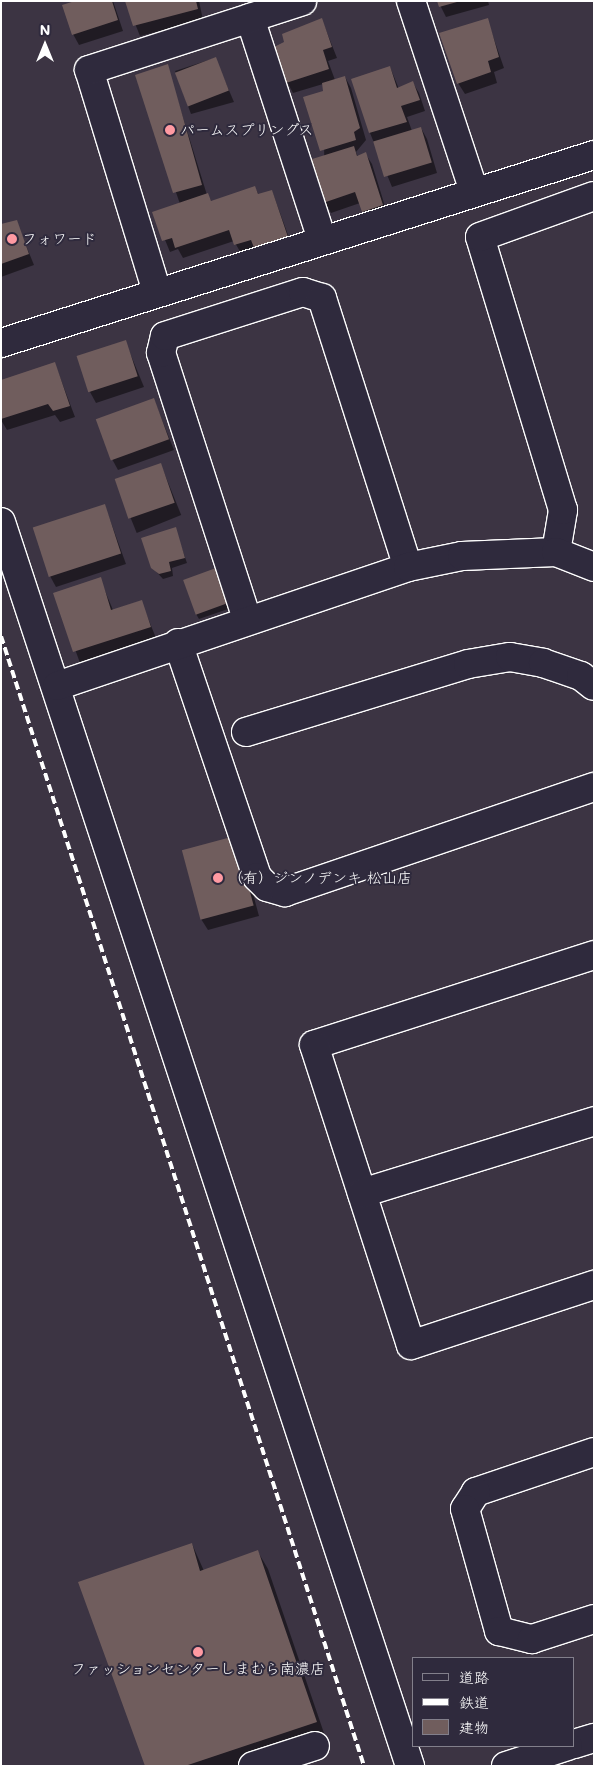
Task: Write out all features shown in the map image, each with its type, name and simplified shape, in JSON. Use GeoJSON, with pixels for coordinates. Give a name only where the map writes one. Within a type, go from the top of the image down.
{"type":"FeatureCollection","features":[{"type":"Feature","properties":{"kind":"street"},"geometry":{"type":"LineString","coordinates":[[157,292],[88,70],[302,1]]}},
{"type":"Feature","properties":{"kind":"street"},"geometry":{"type":"LineString","coordinates":[[412,1],[474,191]]}},
{"type":"Feature","properties":{"kind":"street"},"geometry":{"type":"LineString","coordinates":[[250,18],[322,240]]}},
{"type":"Feature","properties":{"kind":"street"},"geometry":{"type":"LineString","coordinates":[[1,343],[474,191],[594,155]]}},
{"type":"Feature","properties":{"kind":"street"},"geometry":{"type":"LineString","coordinates":[[556,552],[563,510],[480,237],[594,196]]}},
{"type":"Feature","properties":{"kind":"street"},"geometry":{"type":"LineString","coordinates":[[248,619],[161,353],[165,336],[303,292],[322,298],[408,566]]}},
{"type":"Feature","properties":{"kind":"street"},"geometry":{"type":"LineString","coordinates":[[1,522],[57,686],[410,1766]]}},
{"type":"Feature","properties":{"kind":"street"},"geometry":{"type":"LineString","coordinates":[[57,686],[248,619],[408,566],[462,556],[556,552],[594,567]]}},
{"type":"Feature","properties":{"kind":"street"},"geometry":{"type":"LineString","coordinates":[[178,644],[257,877],[267,888],[286,892],[594,787]]}},
{"type":"Feature","properties":{"kind":"street"},"geometry":{"type":"LineString","coordinates":[[246,732],[468,664],[510,657],[543,663],[581,676],[594,686]]}},
{"type":"Feature","properties":{"kind":"street"},"geometry":{"type":"LineString","coordinates":[[594,955],[314,1045],[411,1345],[594,1285]]}},
{"type":"Feature","properties":{"kind":"street"},"geometry":{"type":"LineString","coordinates":[[362,1193],[594,1121]]}},
{"type":"Feature","properties":{"kind":"street"},"geometry":{"type":"LineString","coordinates":[[594,1452],[476,1492],[465,1509],[499,1631],[532,1639],[594,1619]]}},
{"type":"Feature","properties":{"kind":"street"},"geometry":{"type":"LineString","coordinates":[[575,1744],[594,1738]]}},
{"type":"Feature","properties":{"kind":"street"},"geometry":{"type":"LineString","coordinates":[[253,1766],[315,1746]]}},
{"type":"Feature","properties":{"kind":"street"},"geometry":{"type":"LineString","coordinates":[[506,1766],[565,1747]]}},
{"type":"Feature","properties":{"kind":"building"},"geometry":{"type":"Polygon","coordinates":[[[75,1],[112,1],[118,20],[72,35],[62,5],[75,1]]]}},
{"type":"Feature","properties":{"kind":"building"},"geometry":{"type":"Polygon","coordinates":[[[125,1],[196,1],[198,9],[133,26],[125,1]]]}},
{"type":"Feature","properties":{"kind":"building"},"geometry":{"type":"Polygon","coordinates":[[[437,1],[457,1],[457,2],[439,7],[437,1]]]}},
{"type":"Feature","properties":{"kind":"building"},"geometry":{"type":"Polygon","coordinates":[[[322,18],[332,47],[323,50],[329,69],[286,83],[274,47],[284,42],[282,34],[322,18]]]}},
{"type":"Feature","properties":{"kind":"building"},"geometry":{"type":"Polygon","coordinates":[[[488,18],[499,57],[488,61],[491,72],[457,84],[439,33],[488,18]]]}},
{"type":"Feature","properties":{"kind":"building"},"geometry":{"type":"Polygon","coordinates":[[[216,57],[229,91],[188,106],[175,73],[216,57]]]}},
{"type":"Feature","properties":{"kind":"building","name":"パームスプリングス"},"geometry":{"type":"Polygon","coordinates":[[[168,64],[202,185],[173,193],[135,75],[168,64]]]}},
{"type":"Feature","properties":{"kind":"building"},"geometry":{"type":"Polygon","coordinates":[[[390,66],[397,88],[413,81],[420,100],[401,106],[407,122],[369,133],[351,79],[390,66]]]}},
{"type":"Feature","properties":{"kind":"building"},"geometry":{"type":"Polygon","coordinates":[[[345,76],[360,128],[354,132],[356,140],[320,151],[303,97],[323,91],[322,83],[345,76]]]}},
{"type":"Feature","properties":{"kind":"building"},"geometry":{"type":"Polygon","coordinates":[[[421,127],[432,162],[384,177],[373,142],[421,127]]]}},
{"type":"Feature","properties":{"kind":"building"},"geometry":{"type":"Polygon","coordinates":[[[354,146],[357,156],[366,152],[383,205],[362,212],[355,192],[323,203],[309,160],[354,146]]]}},
{"type":"Feature","properties":{"kind":"building"},"geometry":{"type":"Polygon","coordinates":[[[255,186],[258,194],[272,190],[290,243],[256,253],[251,240],[234,245],[229,230],[175,248],[172,238],[162,241],[152,212],[208,193],[211,201],[255,186]]]}},
{"type":"Feature","properties":{"kind":"building","name":"フォワード"},"geometry":{"type":"Polygon","coordinates":[[[17,220],[29,254],[1,264],[1,224],[17,220]]]}},
{"type":"Feature","properties":{"kind":"building"},"geometry":{"type":"Polygon","coordinates":[[[126,340],[138,376],[88,392],[77,356],[126,340]]]}},
{"type":"Feature","properties":{"kind":"building"},"geometry":{"type":"Polygon","coordinates":[[[55,362],[70,406],[53,411],[48,404],[1,419],[1,380],[55,362]]]}},
{"type":"Feature","properties":{"kind":"building"},"geometry":{"type":"Polygon","coordinates":[[[154,398],[169,439],[111,461],[96,419],[154,398]]]}},
{"type":"Feature","properties":{"kind":"building"},"geometry":{"type":"Polygon","coordinates":[[[161,463],[175,503],[128,519],[115,479],[161,463]]]}},
{"type":"Feature","properties":{"kind":"building"},"geometry":{"type":"Polygon","coordinates":[[[105,504],[121,553],[49,577],[33,527],[105,504]]]}},
{"type":"Feature","properties":{"kind":"building"},"geometry":{"type":"Polygon","coordinates":[[[176,527],[185,558],[169,562],[171,571],[159,574],[151,568],[141,538],[176,527]]]}},
{"type":"Feature","properties":{"kind":"building"},"geometry":{"type":"Polygon","coordinates":[[[216,568],[229,603],[196,615],[183,580],[216,568]]]}},
{"type":"Feature","properties":{"kind":"building"},"geometry":{"type":"Polygon","coordinates":[[[101,577],[111,610],[142,600],[151,627],[73,652],[53,593],[101,577]]]}},
{"type":"Feature","properties":{"kind":"building","name":"（有）ジンノデンキ 松山店"},"geometry":{"type":"Polygon","coordinates":[[[235,836],[254,906],[201,920],[182,850],[235,836]]]}},
{"type":"Feature","properties":{"kind":"building","name":"ファッションセンターしまむら南濃店"},"geometry":{"type":"Polygon","coordinates":[[[192,1543],[200,1571],[258,1550],[317,1722],[185,1766],[145,1766],[78,1582],[192,1543]]]}},
{"type":"Feature","properties":{"kind":"railway"},"geometry":{"type":"LineString","coordinates":[[1,636],[364,1766]]}},
{"type":"Feature","properties":{"kind":"place","name":"パームスプリングス"},"geometry":{"type":"Point","coordinates":[170,130]}},
{"type":"Feature","properties":{"kind":"place","name":"フォワード"},"geometry":{"type":"Point","coordinates":[12,239]}},
{"type":"Feature","properties":{"kind":"place","name":"（有）ジンノデンキ 松山店"},"geometry":{"type":"Point","coordinates":[218,878]}},
{"type":"Feature","properties":{"kind":"place","name":"ファッションセンターしまむら南濃店"},"geometry":{"type":"Point","coordinates":[198,1652]}}]}
